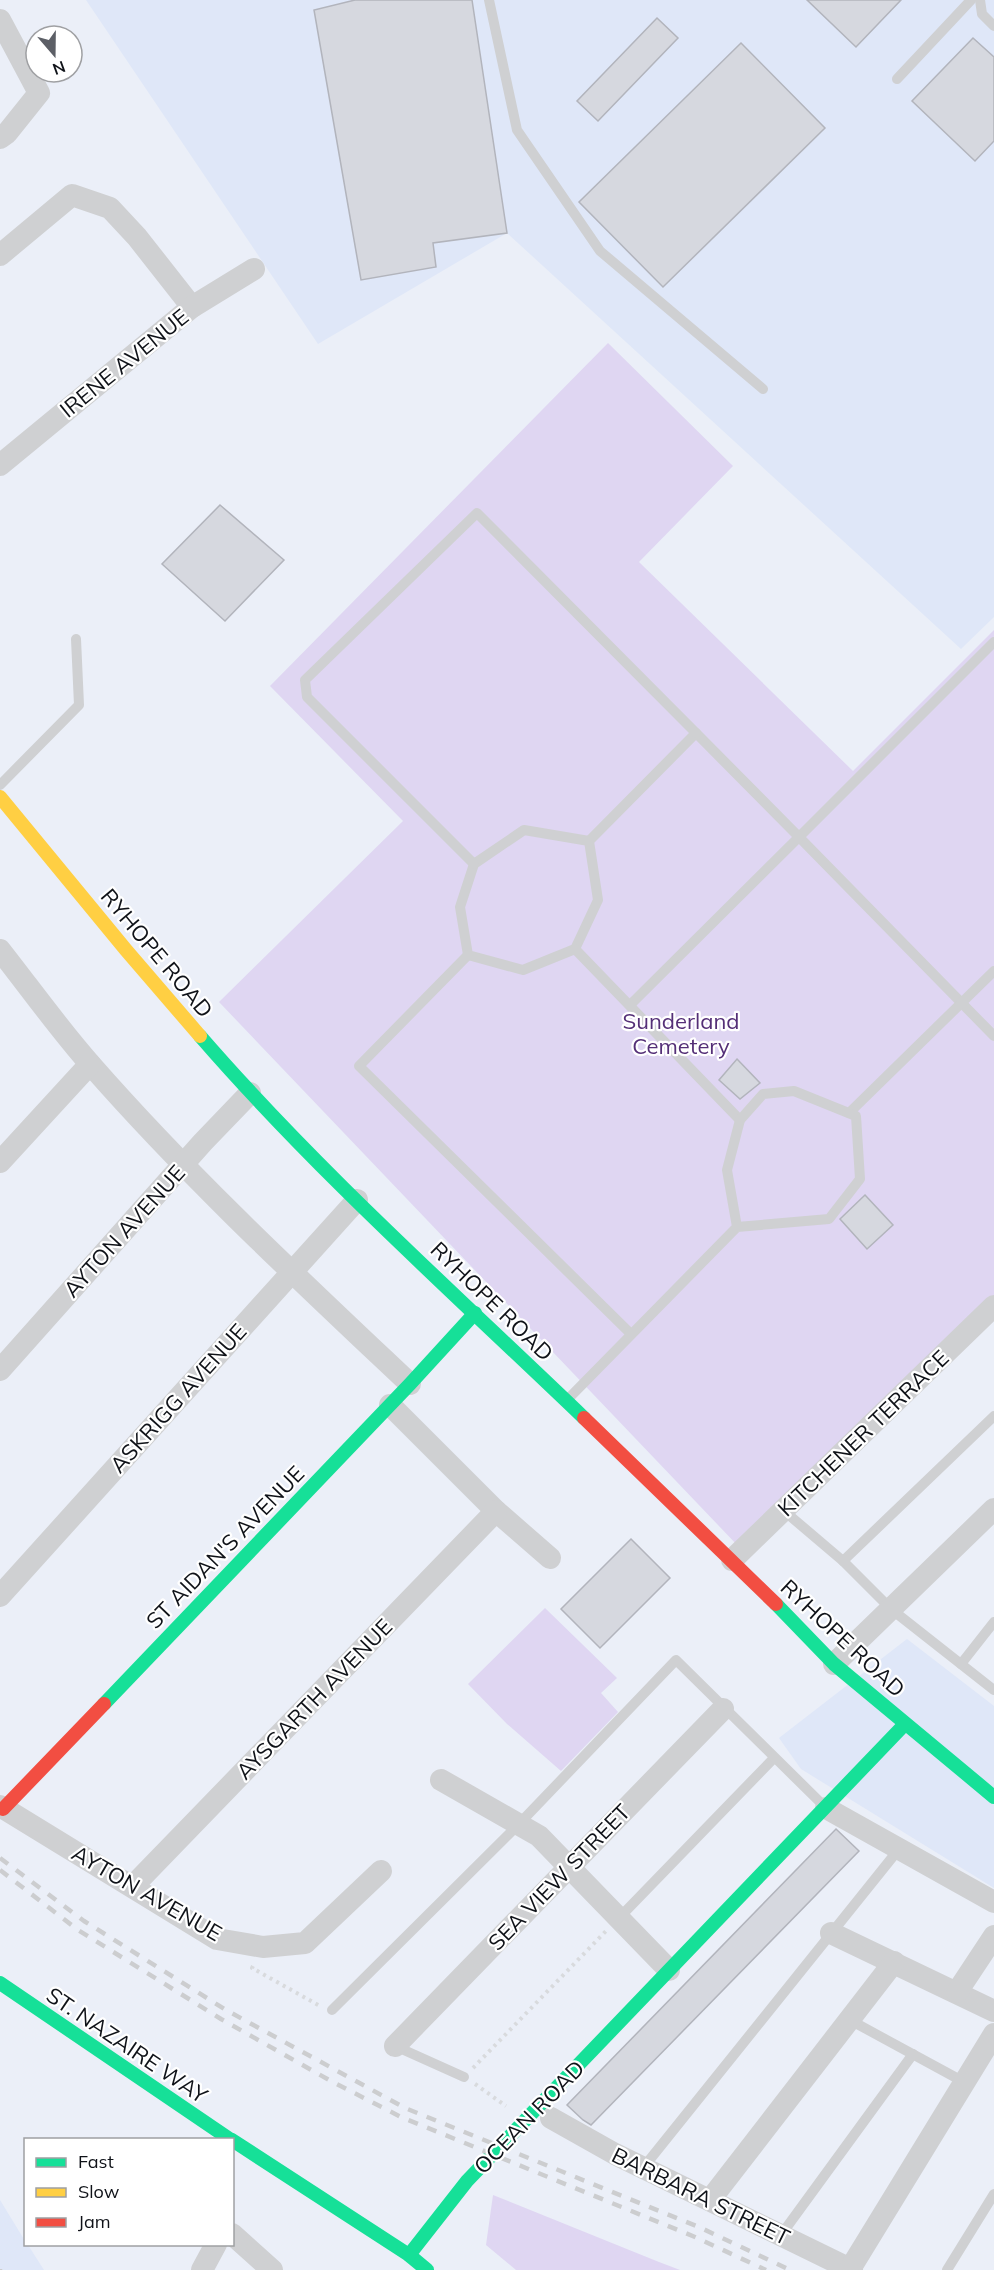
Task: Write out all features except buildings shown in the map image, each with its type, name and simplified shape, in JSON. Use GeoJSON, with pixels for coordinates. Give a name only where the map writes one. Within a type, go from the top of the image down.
{"type":"FeatureCollection","features":[{"type":"Feature","properties":{"kind":"main road","name":"RYHOPE ROAD"},"geometry":{"type":"LineString","coordinates":[[0,797],[126,950],[250,1093],[357,1200],[732,1560],[834,1664],[905,1724],[992,1790]]}},
{"type":"Feature","properties":{"kind":"main road","name":"ST AIDAN'S AVENUE"},"geometry":{"type":"LineString","coordinates":[[1,1807],[476,1313]]}},
{"type":"Feature","properties":{"kind":"main road"},"geometry":{"type":"LineString","coordinates":[[826,1808],[905,1724]]}},
{"type":"Feature","properties":{"kind":"main road","name":"OCEAN ROAD"},"geometry":{"type":"LineString","coordinates":[[403,2263],[467,2181],[540,2114],[669,1970],[826,1808]]}},
{"type":"Feature","properties":{"kind":"main road","name":"ST. NAZAIRE WAY"},"geometry":{"type":"LineString","coordinates":[[0,1983],[229,2138]]}},
{"type":"Feature","properties":{"kind":"main road","name":"ST. NAZAIRE WAY"},"geometry":{"type":"LineString","coordinates":[[234,2141],[403,2263],[427,2270]]}},
{"type":"Feature","properties":{"kind":"street"},"geometry":{"type":"LineString","coordinates":[[0,20],[39,93],[8,133],[0,138]]}},
{"type":"Feature","properties":{"kind":"street"},"geometry":{"type":"LineString","coordinates":[[0,255],[72,195],[110,208],[137,237],[192,306]]}},
{"type":"Feature","properties":{"kind":"street","name":"IRENE AVENUE"},"geometry":{"type":"LineString","coordinates":[[0,465],[192,306],[254,269]]}},
{"type":"Feature","properties":{"kind":"street"},"geometry":{"type":"LineString","coordinates":[[0,950],[90,1064],[183,1164],[291,1272],[410,1384]]}},
{"type":"Feature","properties":{"kind":"street"},"geometry":{"type":"LineString","coordinates":[[0,1162],[90,1064]]}},
{"type":"Feature","properties":{"kind":"street","name":"AYTON AVENUE"},"geometry":{"type":"LineString","coordinates":[[0,1370],[183,1164],[250,1093]]}},
{"type":"Feature","properties":{"kind":"street","name":"ASKRIGG AVENUE"},"geometry":{"type":"LineString","coordinates":[[0,1596],[357,1200]]}},
{"type":"Feature","properties":{"kind":"street","name":"KITCHENER TERRACE"},"geometry":{"type":"LineString","coordinates":[[732,1560],[994,1306]]}},
{"type":"Feature","properties":{"kind":"street"},"geometry":{"type":"LineString","coordinates":[[390,1405],[496,1511],[550,1558]]}},
{"type":"Feature","properties":{"kind":"street"},"geometry":{"type":"LineString","coordinates":[[834,1664],[994,1509]]}},
{"type":"Feature","properties":{"kind":"street","name":"AYSGARTH AVENUE"},"geometry":{"type":"LineString","coordinates":[[133,1886],[496,1511]]}},
{"type":"Feature","properties":{"kind":"street","name":"SEA VIEW STREET"},"geometry":{"type":"LineString","coordinates":[[395,2046],[723,1709]]}},
{"type":"Feature","properties":{"kind":"street"},"geometry":{"type":"LineString","coordinates":[[441,1780],[539,1836],[669,1970]]}},
{"type":"Feature","properties":{"kind":"street","name":"AYTON AVENUE"},"geometry":{"type":"LineString","coordinates":[[1,1807],[217,1939],[263,1947],[305,1943],[381,1872]]}},
{"type":"Feature","properties":{"kind":"street"},"geometry":{"type":"LineString","coordinates":[[826,1808],[994,1902]]}},
{"type":"Feature","properties":{"kind":"street"},"geometry":{"type":"LineString","coordinates":[[831,1933],[994,2011]]}},
{"type":"Feature","properties":{"kind":"street"},"geometry":{"type":"LineString","coordinates":[[957,1992],[994,1936]]}},
{"type":"Feature","properties":{"kind":"street"},"geometry":{"type":"LineString","coordinates":[[710,2200],[894,1962]]}},
{"type":"Feature","properties":{"kind":"street"},"geometry":{"type":"LineString","coordinates":[[851,2269],[994,2034]]}},
{"type":"Feature","properties":{"kind":"street","name":"BARBARA STREET"},"geometry":{"type":"LineString","coordinates":[[540,2114],[643,2168],[851,2269]]}},
{"type":"Feature","properties":{"kind":"street"},"geometry":{"type":"LineString","coordinates":[[234,2236],[272,2270]]}},
{"type":"Feature","properties":{"kind":"street"},"geometry":{"type":"LineString","coordinates":[[202,2270],[215,2246]]}},
{"type":"Feature","properties":{"kind":"lane"},"geometry":{"type":"LineString","coordinates":[[489,0],[517,130],[600,251],[763,389]]}},
{"type":"Feature","properties":{"kind":"lane"},"geometry":{"type":"LineString","coordinates":[[897,79],[971,0]]}},
{"type":"Feature","properties":{"kind":"lane"},"geometry":{"type":"LineString","coordinates":[[980,0],[982,14],[994,26]]}},
{"type":"Feature","properties":{"kind":"lane"},"geometry":{"type":"LineString","coordinates":[[474,864],[307,697],[305,680],[477,513],[994,1036]]}},
{"type":"Feature","properties":{"kind":"lane"},"geometry":{"type":"LineString","coordinates":[[0,785],[79,705],[76,639]]}},
{"type":"Feature","properties":{"kind":"lane"},"geometry":{"type":"LineString","coordinates":[[630,1005],[994,642]]}},
{"type":"Feature","properties":{"kind":"lane"},"geometry":{"type":"LineString","coordinates":[[589,842],[696,733]]}},
{"type":"Feature","properties":{"kind":"lane"},"geometry":{"type":"LineString","coordinates":[[468,955],[460,907],[474,864],[524,830],[589,842]]}},
{"type":"Feature","properties":{"kind":"lane"},"geometry":{"type":"LineString","coordinates":[[468,955],[523,970],[575,948],[598,900],[589,842]]}},
{"type":"Feature","properties":{"kind":"lane"},"geometry":{"type":"LineString","coordinates":[[575,948],[740,1120]]}},
{"type":"Feature","properties":{"kind":"lane"},"geometry":{"type":"LineString","coordinates":[[468,955],[359,1066],[631,1334]]}},
{"type":"Feature","properties":{"kind":"lane"},"geometry":{"type":"LineString","coordinates":[[849,1113],[994,971]]}},
{"type":"Feature","properties":{"kind":"lane"},"geometry":{"type":"LineString","coordinates":[[566,1402],[737,1227],[829,1219],[860,1179],[856,1116],[794,1091],[763,1094],[740,1120],[727,1170],[737,1227]]}},
{"type":"Feature","properties":{"kind":"lane"},"geometry":{"type":"LineString","coordinates":[[843,1561],[994,1416]]}},
{"type":"Feature","properties":{"kind":"lane"},"geometry":{"type":"LineString","coordinates":[[783,1510],[843,1561],[891,1610],[994,1690]]}},
{"type":"Feature","properties":{"kind":"lane"},"geometry":{"type":"LineString","coordinates":[[961,1664],[994,1622]]}},
{"type":"Feature","properties":{"kind":"lane"},"geometry":{"type":"LineString","coordinates":[[332,2010],[518,1825],[675,1660],[826,1808]]}},
{"type":"Feature","properties":{"kind":"lane"},"geometry":{"type":"LineString","coordinates":[[618,1918],[774,1758]]}},
{"type":"Feature","properties":{"kind":"lane"},"geometry":{"type":"LineString","coordinates":[[643,2168],[899,1849]]}},
{"type":"Feature","properties":{"kind":"lane"},"geometry":{"type":"LineString","coordinates":[[848,2019],[964,2082]]}},
{"type":"Feature","properties":{"kind":"lane"},"geometry":{"type":"LineString","coordinates":[[395,2046],[464,2078]]}},
{"type":"Feature","properties":{"kind":"lane"},"geometry":{"type":"LineString","coordinates":[[781,2235],[913,2054]]}},
{"type":"Feature","properties":{"kind":"lane"},"geometry":{"type":"LineString","coordinates":[[947,2270],[994,2194]]}},
{"type":"Feature","properties":{"kind":"path"},"geometry":{"type":"LineString","coordinates":[[540,2114],[513,2110],[464,2078],[618,1918]]}},
{"type":"Feature","properties":{"kind":"path"},"geometry":{"type":"LineString","coordinates":[[263,1947],[252,1968],[324,2008],[332,2010]]}},
{"type":"Feature","properties":{"kind":"shaded area"},"geometry":{"type":"Polygon","coordinates":[[[86,0],[994,0],[994,617],[961,649],[507,233],[318,344],[86,0]]]}},
{"type":"Feature","properties":{"kind":"shaded area"},"geometry":{"type":"Polygon","coordinates":[[[907,1639],[994,1706],[994,1888],[801,1769],[779,1738],[907,1639]]]}},
{"type":"Feature","properties":{"kind":"shaded area"},"geometry":{"type":"Polygon","coordinates":[[[0,2200],[24,2239],[24,2246],[29,2246],[44,2270],[0,2270],[0,2200]]]}},
{"type":"Feature","properties":{"kind":"green space","name":"Sunderland Cemetery"},"geometry":{"type":"Polygon","coordinates":[[[608,343],[733,466],[639,562],[853,771],[994,630],[994,1297],[739,1547],[219,1002],[403,821],[270,686],[608,343]]]}},
{"type":"Feature","properties":{"kind":"green space"},"geometry":{"type":"Polygon","coordinates":[[[545,1608],[617,1678],[601,1693],[618,1712],[561,1771],[507,1724],[468,1684],[545,1608]]]}},
{"type":"Feature","properties":{"kind":"green space"},"geometry":{"type":"Polygon","coordinates":[[[493,2195],[680,2270],[516,2270],[486,2245],[493,2195]]]}},
{"type":"Feature","properties":{"kind":"railway"},"geometry":{"type":"LineString","coordinates":[[0,1858],[84,1921],[226,2010],[405,2108],[699,2227],[790,2270]]}},
{"type":"Feature","properties":{"kind":"railway"},"geometry":{"type":"LineString","coordinates":[[0,1870],[78,1930],[221,2019],[329,2080],[401,2117],[695,2237],[766,2270]]}},
{"type":"Feature","properties":{"kind":"traffic: fast"},"geometry":{"type":"LineString","coordinates":[[200,1036],[339,1184],[584,1418]]}},
{"type":"Feature","properties":{"kind":"traffic: fast"},"geometry":{"type":"LineString","coordinates":[[104,1704],[475,1313]]}},
{"type":"Feature","properties":{"kind":"traffic: fast"},"geometry":{"type":"LineString","coordinates":[[776,1604],[834,1664],[994,1797]]}},
{"type":"Feature","properties":{"kind":"traffic: fast"},"geometry":{"type":"LineString","coordinates":[[409,2255],[467,2181],[905,1724]]}},
{"type":"Feature","properties":{"kind":"traffic: fast"},"geometry":{"type":"LineString","coordinates":[[0,1983],[228,2138]]}},
{"type":"Feature","properties":{"kind":"traffic: fast"},"geometry":{"type":"LineString","coordinates":[[234,2141],[409,2255],[427,2270]]}},
{"type":"Feature","properties":{"kind":"traffic: slow"},"geometry":{"type":"LineString","coordinates":[[0,797],[200,1036]]}},
{"type":"Feature","properties":{"kind":"traffic: jam"},"geometry":{"type":"LineString","coordinates":[[584,1418],[776,1604]]}},
{"type":"Feature","properties":{"kind":"traffic: jam"},"geometry":{"type":"LineString","coordinates":[[3,1809],[104,1704]]}}]}
